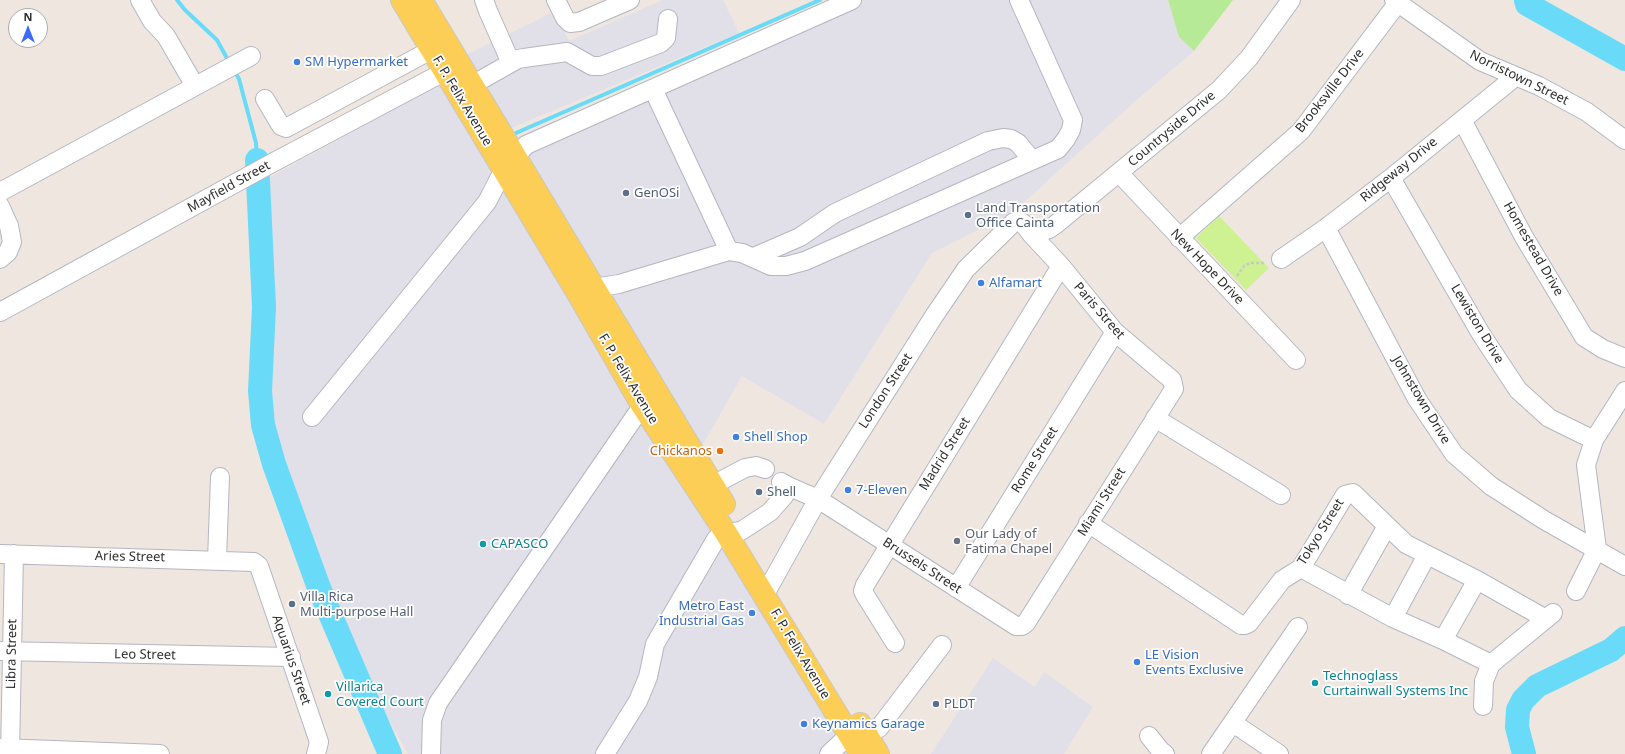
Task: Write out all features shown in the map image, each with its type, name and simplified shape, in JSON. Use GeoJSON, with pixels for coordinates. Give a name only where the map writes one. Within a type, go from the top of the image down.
{"type":"FeatureCollection","features":[{"type":"Feature","properties":{"kind":"main road","name":"F. P. Felix Avenue"},"geometry":{"type":"LineString","coordinates":[[402,0],[439,46],[508,156],[648,397],[768,589],[858,742],[878,754]]}},
{"type":"Feature","properties":{"kind":"main road","name":"F. P. Felix Avenue"},"geometry":{"type":"LineString","coordinates":[[421,0],[439,46]]}},
{"type":"Feature","properties":{"kind":"main road","name":"F. P. Felix Avenue"},"geometry":{"type":"LineString","coordinates":[[452,68],[472,85],[508,156]]}},
{"type":"Feature","properties":{"kind":"street"},"geometry":{"type":"LineString","coordinates":[[140,0],[152,21],[166,36],[195,86]]}},
{"type":"Feature","properties":{"kind":"street"},"geometry":{"type":"LineString","coordinates":[[484,0],[511,63]]}},
{"type":"Feature","properties":{"kind":"street"},"geometry":{"type":"LineString","coordinates":[[556,0],[564,18],[570,23],[579,22],[630,0]]}},
{"type":"Feature","properties":{"kind":"street"},"geometry":{"type":"LineString","coordinates":[[508,156],[821,0]]}},
{"type":"Feature","properties":{"kind":"street"},"geometry":{"type":"LineString","coordinates":[[312,418],[487,202],[508,156],[526,145],[852,0]]}},
{"type":"Feature","properties":{"kind":"street"},"geometry":{"type":"LineString","coordinates":[[586,292],[619,284],[729,251],[742,253],[771,266],[786,266],[805,261],[1058,149],[1071,130],[1073,120],[1019,0]]}},
{"type":"Feature","properties":{"kind":"street","name":"Countryside Drive"},"geometry":{"type":"LineString","coordinates":[[1032,235],[1049,229],[1119,174],[1219,90],[1249,58],[1291,0]]}},
{"type":"Feature","properties":{"kind":"street","name":"Norristown Street"},"geometry":{"type":"LineString","coordinates":[[1397,1],[1480,61],[1539,86],[1587,112],[1625,140]]}},
{"type":"Feature","properties":{"kind":"street","name":"Brooksville Drive"},"geometry":{"type":"LineString","coordinates":[[1179,238],[1301,131],[1397,1]]}},
{"type":"Feature","properties":{"kind":"street"},"geometry":{"type":"LineString","coordinates":[[472,85],[518,59],[563,52],[570,53],[592,66],[601,66],[661,43],[666,38],[668,19]]}},
{"type":"Feature","properties":{"kind":"street"},"geometry":{"type":"LineString","coordinates":[[265,99],[281,126],[286,128],[439,46]]}},
{"type":"Feature","properties":{"kind":"street"},"geometry":{"type":"LineString","coordinates":[[0,192],[251,56]]}},
{"type":"Feature","properties":{"kind":"street","name":"Mayfield Street"},"geometry":{"type":"LineString","coordinates":[[0,312],[248,176],[452,68]]}},
{"type":"Feature","properties":{"kind":"street","name":"Ridgeway Drive"},"geometry":{"type":"LineString","coordinates":[[1281,259],[1326,228],[1391,178],[1515,77]]}},
{"type":"Feature","properties":{"kind":"street"},"geometry":{"type":"LineString","coordinates":[[653,89],[729,251]]}},
{"type":"Feature","properties":{"kind":"street","name":"Homestead Drive"},"geometry":{"type":"LineString","coordinates":[[1462,120],[1524,237],[1584,337],[1603,349],[1625,358]]}},
{"type":"Feature","properties":{"kind":"street"},"geometry":{"type":"LineString","coordinates":[[754,258],[800,237],[835,213],[988,141],[1003,138],[1011,139],[1018,143],[1032,160]]}},
{"type":"Feature","properties":{"kind":"street","name":"New Hope Drive"},"geometry":{"type":"LineString","coordinates":[[1119,174],[1296,360]]}},
{"type":"Feature","properties":{"kind":"street","name":"Lewiston Drive"},"geometry":{"type":"LineString","coordinates":[[1391,178],[1481,334],[1518,390],[1549,418],[1594,440]]}},
{"type":"Feature","properties":{"kind":"street"},"geometry":{"type":"LineString","coordinates":[[0,206],[9,226],[12,242],[8,252],[0,258]]}},
{"type":"Feature","properties":{"kind":"street","name":"London Street"},"geometry":{"type":"LineString","coordinates":[[768,589],[818,499],[869,417],[966,269],[1014,222],[1023,222],[1032,235]]}},
{"type":"Feature","properties":{"kind":"street","name":"Johnstown Drive"},"geometry":{"type":"LineString","coordinates":[[1326,228],[1417,400],[1454,454],[1491,486],[1544,520],[1625,566]]}},
{"type":"Feature","properties":{"kind":"street","name":"Paris Street"},"geometry":{"type":"LineString","coordinates":[[1032,235],[1115,332],[1172,380]]}},
{"type":"Feature","properties":{"kind":"street","name":"Madrid Street"},"geometry":{"type":"LineString","coordinates":[[895,643],[864,591],[864,585],[1060,266]]}},
{"type":"Feature","properties":{"kind":"street","name":"Rome Street"},"geometry":{"type":"LineString","coordinates":[[956,588],[1115,332]]}},
{"type":"Feature","properties":{"kind":"street","name":"Miami Street"},"geometry":{"type":"LineString","coordinates":[[1026,623],[1174,389],[1172,380]]}},
{"type":"Feature","properties":{"kind":"street"},"geometry":{"type":"LineString","coordinates":[[1576,591],[1597,549],[1586,465],[1594,440],[1625,391]]}},
{"type":"Feature","properties":{"kind":"street"},"geometry":{"type":"LineString","coordinates":[[432,754],[432,720],[438,703],[648,397]]}},
{"type":"Feature","properties":{"kind":"street"},"geometry":{"type":"LineString","coordinates":[[1155,418],[1281,495]]}},
{"type":"Feature","properties":{"kind":"street"},"geometry":{"type":"LineString","coordinates":[[706,489],[750,466],[765,469]]}},
{"type":"Feature","properties":{"kind":"street"},"geometry":{"type":"LineString","coordinates":[[217,560],[220,477]]}},
{"type":"Feature","properties":{"kind":"street","name":"Brussels Street"},"geometry":{"type":"LineString","coordinates":[[733,532],[770,512],[784,496],[786,484],[818,499],[1016,626],[1022,626],[1026,623]]}},
{"type":"Feature","properties":{"kind":"street","name":"Tokyo Street"},"geometry":{"type":"LineString","coordinates":[[1088,523],[1241,625],[1249,623],[1282,580],[1301,568],[1345,495],[1353,493],[1406,544],[1550,616],[1491,664]]}},
{"type":"Feature","properties":{"kind":"street"},"geometry":{"type":"LineString","coordinates":[[1348,595],[1387,526]]}},
{"type":"Feature","properties":{"kind":"street"},"geometry":{"type":"LineString","coordinates":[[606,754],[638,701],[648,677],[655,644],[716,539],[733,532]]}},
{"type":"Feature","properties":{"kind":"street","name":"Aries Street"},"geometry":{"type":"LineString","coordinates":[[7,554],[247,561],[254,562],[259,566]]}},
{"type":"Feature","properties":{"kind":"street","name":"Libra Street"},"geometry":{"type":"LineString","coordinates":[[7,554],[7,750]]}},
{"type":"Feature","properties":{"kind":"street"},"geometry":{"type":"LineString","coordinates":[[1393,618],[1427,555]]}},
{"type":"Feature","properties":{"kind":"street","name":"Aquarius Street"},"geometry":{"type":"LineString","coordinates":[[259,566],[319,742],[316,754]]}},
{"type":"Feature","properties":{"kind":"street"},"geometry":{"type":"LineString","coordinates":[[1301,568],[1348,595],[1393,618],[1443,640],[1491,664],[1484,682],[1483,706]]}},
{"type":"Feature","properties":{"kind":"street"},"geometry":{"type":"LineString","coordinates":[[1443,640],[1477,580]]}},
{"type":"Feature","properties":{"kind":"street"},"geometry":{"type":"LineString","coordinates":[[1211,754],[1298,627]]}},
{"type":"Feature","properties":{"kind":"street"},"geometry":{"type":"LineString","coordinates":[[829,754],[858,742],[879,728],[942,645]]}},
{"type":"Feature","properties":{"kind":"street","name":"Leo Street"},"geometry":{"type":"LineString","coordinates":[[6,651],[291,657]]}},
{"type":"Feature","properties":{"kind":"street"},"geometry":{"type":"LineString","coordinates":[[1233,723],[1279,754]]}},
{"type":"Feature","properties":{"kind":"street"},"geometry":{"type":"LineString","coordinates":[[1149,736],[1162,753]]}},
{"type":"Feature","properties":{"kind":"street"},"geometry":{"type":"LineString","coordinates":[[7,750],[160,754]]}},
{"type":"Feature","properties":{"kind":"path"},"geometry":{"type":"LineString","coordinates":[[1230,291],[1239,272],[1244,266],[1250,263],[1266,263],[1281,259]]}},
{"type":"Feature","properties":{"kind":"shaded area"},"geometry":{"type":"Polygon","coordinates":[[[663,0],[723,0],[739,33],[509,129],[464,56],[555,11],[569,41],[663,0]]]}},
{"type":"Feature","properties":{"kind":"shaded area"},"geometry":{"type":"Polygon","coordinates":[[[834,0],[1168,0],[1179,37],[1194,51],[1141,96],[1012,213],[932,253],[824,424],[742,376],[702,446],[515,138],[834,0]]]}},
{"type":"Feature","properties":{"kind":"shaded area"},"geometry":{"type":"Polygon","coordinates":[[[440,84],[850,754],[408,754],[348,648],[275,427],[268,387],[275,278],[267,179],[440,84]]]}},
{"type":"Feature","properties":{"kind":"shaded area"},"geometry":{"type":"Polygon","coordinates":[[[993,658],[1035,687],[1044,672],[1093,707],[1064,754],[931,754],[993,658]]]}},
{"type":"Feature","properties":{"kind":"green space"},"geometry":{"type":"Polygon","coordinates":[[[1168,0],[1233,0],[1194,51],[1179,37],[1168,0]]]}},
{"type":"Feature","properties":{"kind":"green space"},"geometry":{"type":"Polygon","coordinates":[[[1219,216],[1269,268],[1246,290],[1196,238],[1219,216]]]}},
{"type":"Feature","properties":{"kind":"waterway"},"geometry":{"type":"LineString","coordinates":[[177,0],[185,10],[217,40],[229,62]]}},
{"type":"Feature","properties":{"kind":"waterway"},"geometry":{"type":"LineString","coordinates":[[516,133],[820,0]]}},
{"type":"Feature","properties":{"kind":"waterway"},"geometry":{"type":"LineString","coordinates":[[1526,0],[1527,4],[1625,59]]}},
{"type":"Feature","properties":{"kind":"waterway"},"geometry":{"type":"LineString","coordinates":[[234,70],[239,79],[256,143],[257,160]]}},
{"type":"Feature","properties":{"kind":"waterway"},"geometry":{"type":"LineString","coordinates":[[257,160],[264,307],[260,391],[263,425],[274,464],[319,588],[390,754]]}},
{"type":"Feature","properties":{"kind":"waterway"},"geometry":{"type":"LineString","coordinates":[[1524,754],[1517,727],[1518,710],[1523,700],[1537,686],[1611,650],[1625,638]]}},
{"type":"Feature","properties":{"kind":"place","name":"SM Hypermarket"},"geometry":{"type":"Point","coordinates":[297,62]}},
{"type":"Feature","properties":{"kind":"place","name":"GenOSi"},"geometry":{"type":"Point","coordinates":[626,193]}},
{"type":"Feature","properties":{"kind":"place","name":"Land Transportation Office Cainta"},"geometry":{"type":"Point","coordinates":[968,215]}},
{"type":"Feature","properties":{"kind":"place","name":"Alfamart"},"geometry":{"type":"Point","coordinates":[981,283]}},
{"type":"Feature","properties":{"kind":"place","name":"Shell Shop"},"geometry":{"type":"Point","coordinates":[736,437]}},
{"type":"Feature","properties":{"kind":"place","name":"Chickanos"},"geometry":{"type":"Point","coordinates":[720,451]}},
{"type":"Feature","properties":{"kind":"place","name":"7-Eleven"},"geometry":{"type":"Point","coordinates":[848,490]}},
{"type":"Feature","properties":{"kind":"place","name":"Shell"},"geometry":{"type":"Point","coordinates":[759,492]}},
{"type":"Feature","properties":{"kind":"place","name":"Our Lady of Fatima Chapel"},"geometry":{"type":"Point","coordinates":[957,541]}},
{"type":"Feature","properties":{"kind":"place","name":"CAPASCO"},"geometry":{"type":"Point","coordinates":[483,544]}},
{"type":"Feature","properties":{"kind":"place","name":"Villa Rica Multi-purpose Hall"},"geometry":{"type":"Point","coordinates":[292,604]}},
{"type":"Feature","properties":{"kind":"place","name":"Metro East Industrial Gas"},"geometry":{"type":"Point","coordinates":[752,613]}},
{"type":"Feature","properties":{"kind":"place","name":"LE Vision Events Exclusive"},"geometry":{"type":"Point","coordinates":[1137,662]}},
{"type":"Feature","properties":{"kind":"place","name":"Technoglass Curtainwall Systems Inc"},"geometry":{"type":"Point","coordinates":[1315,683]}},
{"type":"Feature","properties":{"kind":"place","name":"Villarica Covered Court"},"geometry":{"type":"Point","coordinates":[328,694]}},
{"type":"Feature","properties":{"kind":"place","name":"PLDT"},"geometry":{"type":"Point","coordinates":[936,704]}},
{"type":"Feature","properties":{"kind":"place","name":"Keynamics Garage"},"geometry":{"type":"Point","coordinates":[804,724]}}]}
